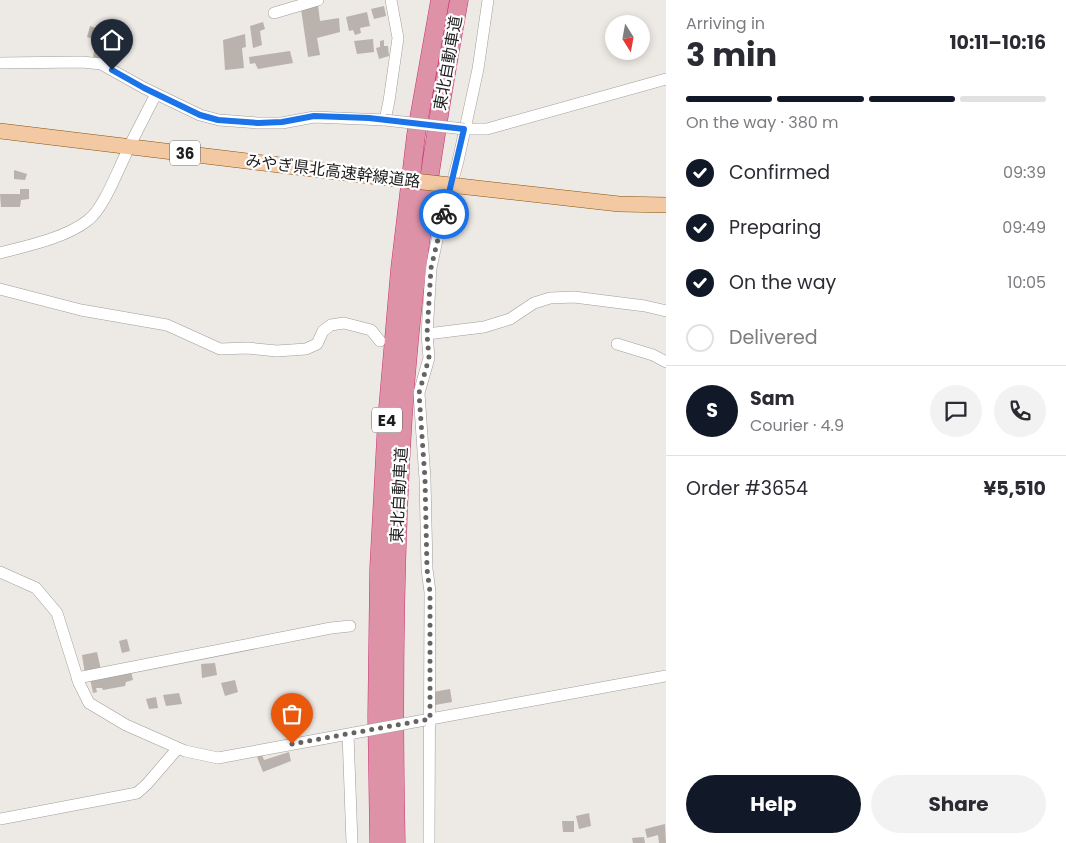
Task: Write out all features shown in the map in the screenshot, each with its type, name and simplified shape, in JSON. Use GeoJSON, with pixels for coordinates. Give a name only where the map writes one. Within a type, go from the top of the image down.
{"type":"FeatureCollection","features":[{"type":"Feature","properties":{"kind":"highway","name":"東北自動車道"},"geometry":{"type":"LineString","coordinates":[[379,843],[377,686],[379,568],[387,419],[400,268],[416,141],[440,0]]}},
{"type":"Feature","properties":{"kind":"highway","name":"東北自動車道"},"geometry":{"type":"LineString","coordinates":[[396,843],[394,695],[396,569],[403,416],[417,270],[434,137],[459,0]]}},
{"type":"Feature","properties":{"kind":"main road","name":"みやぎ県北高速幹線道路"},"geometry":{"type":"LineString","coordinates":[[0,130],[370,176],[619,204],[666,205]]}},
{"type":"Feature","properties":{"kind":"street"},"geometry":{"type":"LineString","coordinates":[[274,13],[318,0]]}},
{"type":"Feature","properties":{"kind":"street"},"geometry":{"type":"LineString","coordinates":[[385,120],[398,38],[390,0]]}},
{"type":"Feature","properties":{"kind":"street"},"geometry":{"type":"LineString","coordinates":[[429,843],[427,719],[430,592],[427,569],[425,479],[419,393],[429,358],[424,340],[431,268],[478,69],[488,0]]}},
{"type":"Feature","properties":{"kind":"street"},"geometry":{"type":"LineString","coordinates":[[0,63],[82,62],[101,64],[156,94],[200,115],[218,120],[258,123],[282,122],[314,116],[385,120],[464,129],[487,129],[666,79]]}},
{"type":"Feature","properties":{"kind":"street"},"geometry":{"type":"LineString","coordinates":[[132,142],[156,94]]}},
{"type":"Feature","properties":{"kind":"street"},"geometry":{"type":"LineString","coordinates":[[0,253],[63,234],[88,221],[99,208],[126,154]]}},
{"type":"Feature","properties":{"kind":"street"},"geometry":{"type":"LineString","coordinates":[[0,289],[81,310],[167,325],[220,349],[247,348],[277,351],[306,349],[317,344],[323,331],[331,324],[344,323],[371,330],[380,340]]}},
{"type":"Feature","properties":{"kind":"street"},"geometry":{"type":"LineString","coordinates":[[424,340],[484,327],[510,319],[534,303],[550,298],[574,297],[645,306],[666,311]]}},
{"type":"Feature","properties":{"kind":"street"},"geometry":{"type":"LineString","coordinates":[[617,344],[653,355],[666,362]]}},
{"type":"Feature","properties":{"kind":"street"},"geometry":{"type":"LineString","coordinates":[[0,572],[36,588],[57,613],[77,678],[89,703],[126,725],[178,748],[218,758],[666,676]]}},
{"type":"Feature","properties":{"kind":"street"},"geometry":{"type":"LineString","coordinates":[[77,678],[350,626]]}},
{"type":"Feature","properties":{"kind":"street"},"geometry":{"type":"LineString","coordinates":[[351,733],[352,843]]}},
{"type":"Feature","properties":{"kind":"street"},"geometry":{"type":"LineString","coordinates":[[0,819],[137,793],[178,748]]}},
{"type":"Feature","properties":{"kind":"building"},"geometry":{"type":"Polygon","coordinates":[[[318,5],[320,21],[339,18],[340,32],[317,38],[320,55],[308,57],[301,9],[318,5]]]}},
{"type":"Feature","properties":{"kind":"building"},"geometry":{"type":"Polygon","coordinates":[[[384,6],[386,16],[374,19],[371,9],[384,6]]]}},
{"type":"Feature","properties":{"kind":"building"},"geometry":{"type":"Polygon","coordinates":[[[367,12],[370,26],[360,28],[361,33],[355,35],[353,30],[349,31],[346,17],[367,12]]]}},
{"type":"Feature","properties":{"kind":"building"},"geometry":{"type":"Polygon","coordinates":[[[263,22],[265,29],[260,31],[262,45],[253,48],[250,26],[263,22]]]}},
{"type":"Feature","properties":{"kind":"building"},"geometry":{"type":"Polygon","coordinates":[[[90,26],[102,30],[99,41],[87,37],[90,26]]]}},
{"type":"Feature","properties":{"kind":"building"},"geometry":{"type":"Polygon","coordinates":[[[245,34],[246,47],[242,48],[244,68],[225,70],[223,40],[245,34]]]}},
{"type":"Feature","properties":{"kind":"building"},"geometry":{"type":"Polygon","coordinates":[[[373,39],[374,52],[357,54],[354,41],[373,39]]]}},
{"type":"Feature","properties":{"kind":"building"},"geometry":{"type":"Polygon","coordinates":[[[384,40],[384,46],[388,46],[389,56],[379,59],[376,48],[380,47],[380,41],[384,40]]]}},
{"type":"Feature","properties":{"kind":"building"},"geometry":{"type":"Polygon","coordinates":[[[95,46],[111,49],[112,46],[120,47],[115,63],[93,57],[95,46]]]}},
{"type":"Feature","properties":{"kind":"building"},"geometry":{"type":"Polygon","coordinates":[[[290,51],[293,63],[258,69],[255,63],[250,64],[249,57],[290,51]]]}},
{"type":"Feature","properties":{"kind":"building"},"geometry":{"type":"Polygon","coordinates":[[[14,170],[27,174],[25,180],[14,179],[14,170]]]}},
{"type":"Feature","properties":{"kind":"building"},"geometry":{"type":"Polygon","coordinates":[[[20,189],[29,189],[29,199],[21,200],[20,207],[1,207],[0,194],[20,194],[20,189]]]}},
{"type":"Feature","properties":{"kind":"building"},"geometry":{"type":"Polygon","coordinates":[[[127,639],[130,651],[122,653],[119,641],[127,639]]]}},
{"type":"Feature","properties":{"kind":"building"},"geometry":{"type":"Polygon","coordinates":[[[97,652],[101,670],[85,674],[82,655],[97,652]]]}},
{"type":"Feature","properties":{"kind":"building"},"geometry":{"type":"Polygon","coordinates":[[[215,663],[217,675],[202,678],[201,664],[215,663]]]}},
{"type":"Feature","properties":{"kind":"building"},"geometry":{"type":"Polygon","coordinates":[[[131,671],[133,680],[126,682],[125,686],[103,690],[102,688],[96,688],[97,692],[93,693],[90,679],[131,671]]]}},
{"type":"Feature","properties":{"kind":"building"},"geometry":{"type":"Polygon","coordinates":[[[235,680],[238,692],[225,696],[221,683],[235,680]]]}},
{"type":"Feature","properties":{"kind":"building"},"geometry":{"type":"Polygon","coordinates":[[[450,689],[452,702],[435,705],[433,692],[450,689]]]}},
{"type":"Feature","properties":{"kind":"building"},"geometry":{"type":"Polygon","coordinates":[[[179,693],[182,704],[166,706],[163,695],[179,693]]]}},
{"type":"Feature","properties":{"kind":"building"},"geometry":{"type":"Polygon","coordinates":[[[156,697],[158,708],[149,709],[146,699],[156,697]]]}},
{"type":"Feature","properties":{"kind":"building"},"geometry":{"type":"Polygon","coordinates":[[[289,752],[291,761],[263,772],[257,757],[262,755],[264,760],[289,752]]]}},
{"type":"Feature","properties":{"kind":"building"},"geometry":{"type":"Polygon","coordinates":[[[589,813],[591,826],[579,829],[576,816],[589,813]]]}},
{"type":"Feature","properties":{"kind":"building"},"geometry":{"type":"Polygon","coordinates":[[[562,821],[574,821],[574,832],[563,832],[562,821]]]}},
{"type":"Feature","properties":{"kind":"building"},"geometry":{"type":"Polygon","coordinates":[[[665,824],[666,843],[659,843],[658,835],[647,838],[645,829],[665,824]]]}},
{"type":"Feature","properties":{"kind":"building"},"geometry":{"type":"Polygon","coordinates":[[[644,837],[645,843],[633,843],[632,838],[644,837]]]}},
{"type":"Feature","properties":{"kind":"way so far"},"geometry":{"type":"LineString","coordinates":[[292,744],[430,719],[430,592],[427,569],[425,479],[419,393],[429,358],[427,334],[431,268],[444,214]]}},
{"type":"Feature","properties":{"kind":"route"},"geometry":{"type":"LineString","coordinates":[[112,70],[200,115],[218,120],[258,123],[282,122],[314,116],[369,118],[464,129],[444,214]]}}]}
